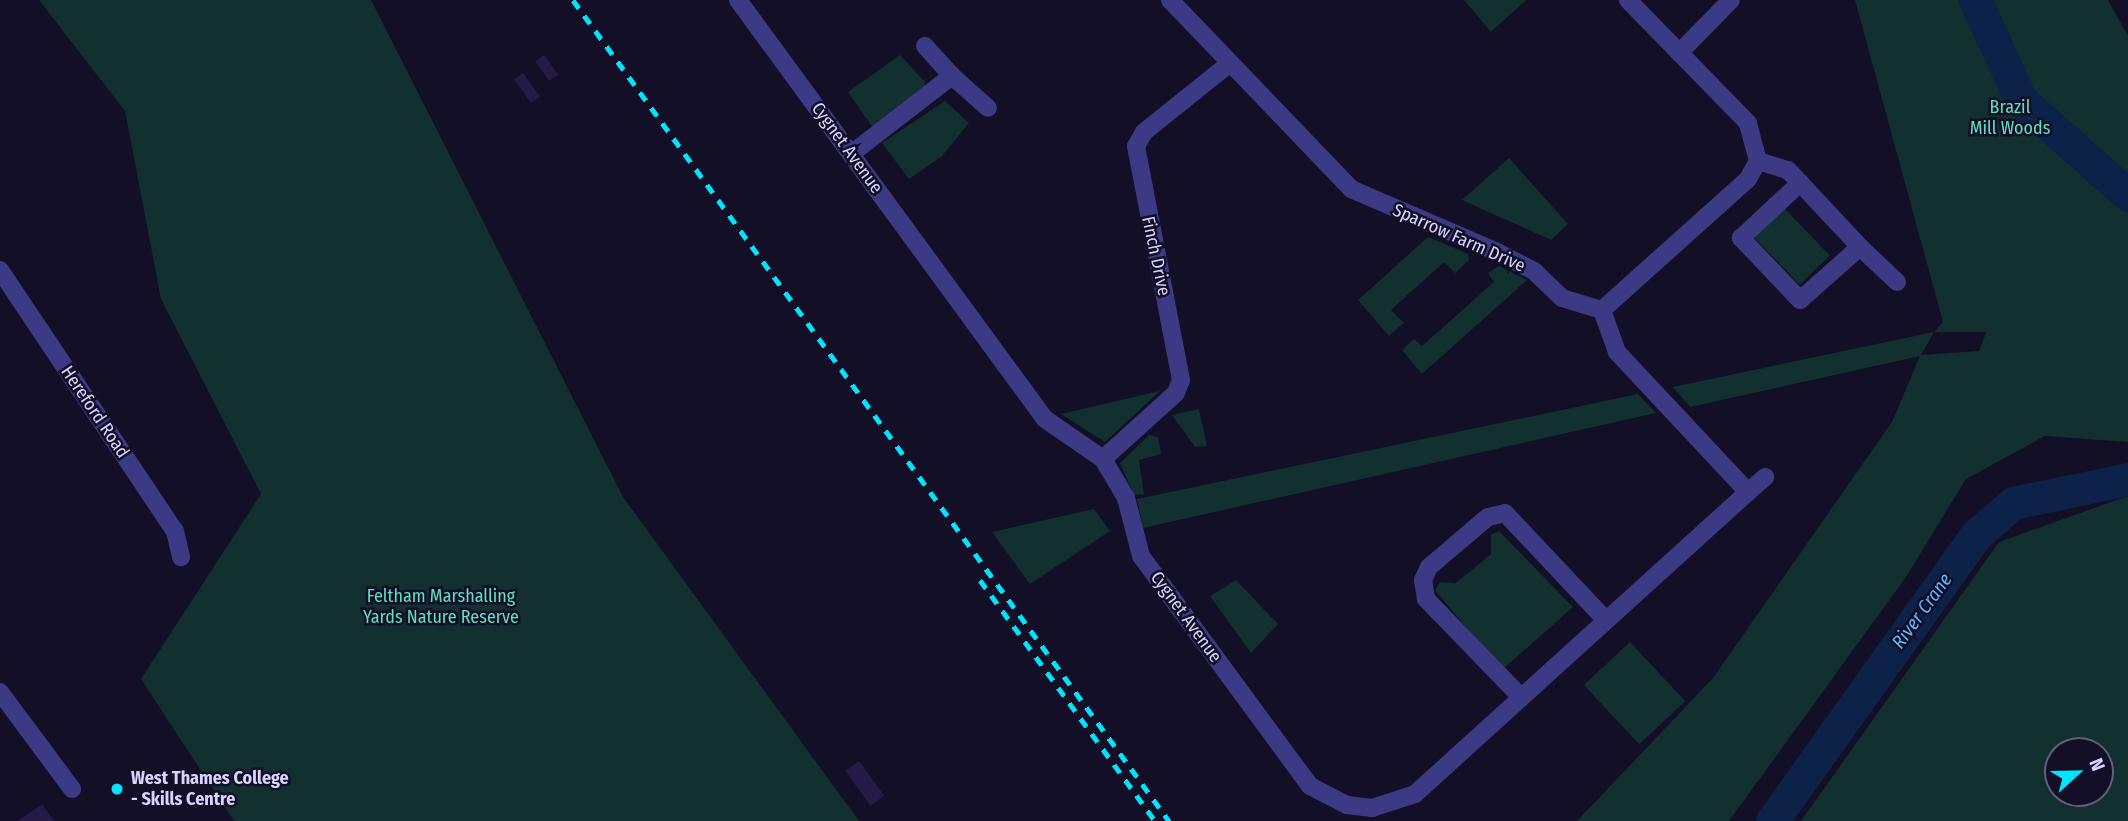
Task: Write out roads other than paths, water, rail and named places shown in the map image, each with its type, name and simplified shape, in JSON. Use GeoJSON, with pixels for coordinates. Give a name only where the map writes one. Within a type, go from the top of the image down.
{"type":"FeatureCollection","features":[{"type":"Feature","properties":{"kind":"street","name":"Cygnet Avenue"},"geometry":{"type":"LineString","coordinates":[[738,0],[1045,419],[1103,459],[1126,498],[1141,556],[1310,786],[1347,805],[1396,803],[1415,794],[1604,618],[1765,477]]}},
{"type":"Feature","properties":{"kind":"street","name":"Sparrow Farm Drive"},"geometry":{"type":"LineString","coordinates":[[1170,0],[1351,189],[1534,271],[1562,298],[1602,310]]}},
{"type":"Feature","properties":{"kind":"street"},"geometry":{"type":"LineString","coordinates":[[1628,0],[1748,123],[1758,161],[1748,179],[1602,310],[1617,352],[1748,492]]}},
{"type":"Feature","properties":{"kind":"street"},"geometry":{"type":"LineString","coordinates":[[1679,53],[1731,0]]}},
{"type":"Feature","properties":{"kind":"street"},"geometry":{"type":"LineString","coordinates":[[925,46],[952,76],[988,108]]}},
{"type":"Feature","properties":{"kind":"street","name":"Finch Drive"},"geometry":{"type":"LineString","coordinates":[[1103,459],[1176,393],[1181,380],[1136,146],[1144,132],[1230,63]]}},
{"type":"Feature","properties":{"kind":"street"},"geometry":{"type":"LineString","coordinates":[[852,154],[952,76]]}},
{"type":"Feature","properties":{"kind":"street"},"geometry":{"type":"LineString","coordinates":[[1758,161],[1777,164],[1800,183],[1897,282]]}},
{"type":"Feature","properties":{"kind":"street"},"geometry":{"type":"LineString","coordinates":[[1800,183],[1741,238],[1800,300],[1860,247]]}},
{"type":"Feature","properties":{"kind":"street","name":"Hereford Road"},"geometry":{"type":"LineString","coordinates":[[0,270],[175,531],[181,557]]}},
{"type":"Feature","properties":{"kind":"street"},"geometry":{"type":"LineString","coordinates":[[1519,695],[1426,599],[1423,580],[1429,568],[1488,517],[1505,513],[1604,618]]}},
{"type":"Feature","properties":{"kind":"street"},"geometry":{"type":"LineString","coordinates":[[0,692],[72,789]]}},
{"type":"Feature","properties":{"kind":"waterway","name":"River Crane"},"geometry":{"type":"LineString","coordinates":[[1975,0],[2021,100],[2128,195]]}},
{"type":"Feature","properties":{"kind":"waterway","name":"River Crane"},"geometry":{"type":"LineString","coordinates":[[1772,821],[1975,536],[2013,503],[2128,479]]}},
{"type":"Feature","properties":{"kind":"railway"},"geometry":{"type":"LineString","coordinates":[[573,0],[1169,821]]}},
{"type":"Feature","properties":{"kind":"railway"},"geometry":{"type":"LineString","coordinates":[[980,580],[1155,821]]}},
{"type":"Feature","properties":{"kind":"place","name":"West Thames College - Skills Centre"},"geometry":{"type":"Point","coordinates":[117,789]}},
{"type":"Feature","properties":{"kind":"park label","name":"Brazil Mill Woods"},"geometry":{"type":"Point","coordinates":[2010,118]}},
{"type":"Feature","properties":{"kind":"park label","name":"Feltham Marshalling Yards Nature Reserve"},"geometry":{"type":"Point","coordinates":[441,607]}}]}
